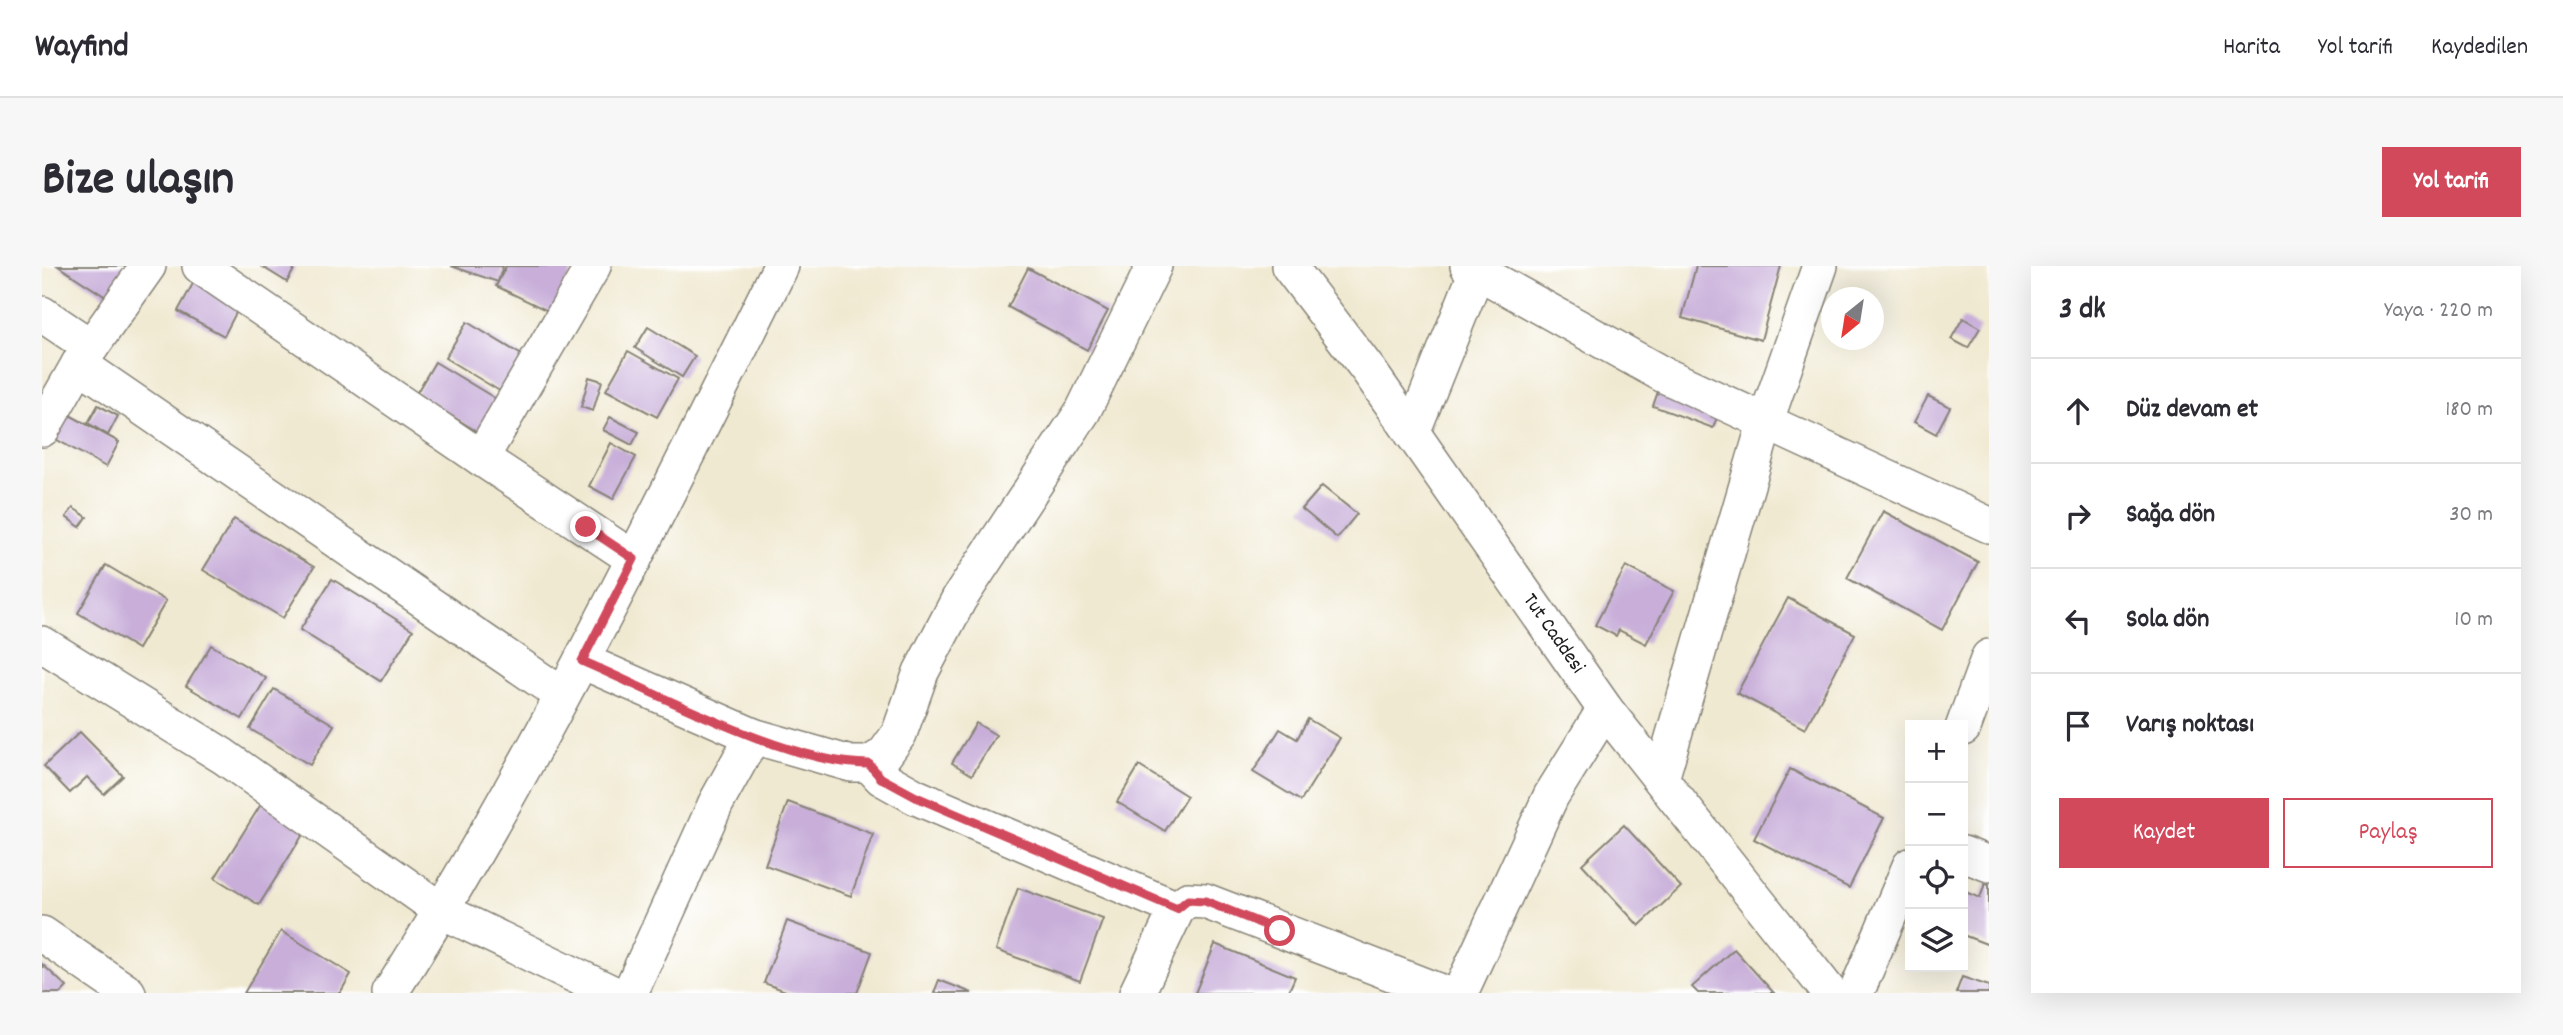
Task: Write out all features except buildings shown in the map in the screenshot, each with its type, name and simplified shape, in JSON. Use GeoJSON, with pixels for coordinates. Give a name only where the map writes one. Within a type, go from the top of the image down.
{"type":"FeatureCollection","features":[{"type":"Feature","properties":{"kind":"street"},"geometry":{"type":"LineString","coordinates":[[42,429],[85,356],[148,266]]}},
{"type":"Feature","properties":{"kind":"street"},"geometry":{"type":"LineString","coordinates":[[200,266],[634,559]]}},
{"type":"Feature","properties":{"kind":"street"},"geometry":{"type":"LineString","coordinates":[[481,458],[593,266]]}},
{"type":"Feature","properties":{"kind":"street"},"geometry":{"type":"LineString","coordinates":[[390,993],[442,911],[582,661],[782,266]]}},
{"type":"Feature","properties":{"kind":"street"},"geometry":{"type":"LineString","coordinates":[[582,661],[753,736],[831,759],[869,764],[884,755],[899,734],[921,672],[959,598],[1083,411],[1154,266]]}},
{"type":"Feature","properties":{"kind":"street","name":"Tut Caddesi"},"geometry":{"type":"LineString","coordinates":[[1289,266],[1412,433],[1605,709],[1830,993]]}},
{"type":"Feature","properties":{"kind":"street"},"geometry":{"type":"LineString","coordinates":[[1661,779],[1766,420],[1820,266]]}},
{"type":"Feature","properties":{"kind":"street"},"geometry":{"type":"LineString","coordinates":[[1412,433],[1475,268],[1662,374],[1989,525]]}},
{"type":"Feature","properties":{"kind":"street"},"geometry":{"type":"LineString","coordinates":[[42,314],[85,356],[562,695]]}},
{"type":"Feature","properties":{"kind":"street"},"geometry":{"type":"LineString","coordinates":[[42,644],[223,756],[442,911],[612,993]]}},
{"type":"Feature","properties":{"kind":"street"},"geometry":{"type":"LineString","coordinates":[[1966,720],[1989,657]]}},
{"type":"Feature","properties":{"kind":"street"},"geometry":{"type":"LineString","coordinates":[[1460,993],[1551,796],[1605,709]]}},
{"type":"Feature","properties":{"kind":"street"},"geometry":{"type":"LineString","coordinates":[[629,993],[716,803],[753,736]]}},
{"type":"Feature","properties":{"kind":"street"},"geometry":{"type":"LineString","coordinates":[[869,764],[881,778],[916,797],[1177,909]]}},
{"type":"Feature","properties":{"kind":"street"},"geometry":{"type":"LineString","coordinates":[[1968,856],[1989,864]]}},
{"type":"Feature","properties":{"kind":"street"},"geometry":{"type":"LineString","coordinates":[[1856,993],[1905,878]]}},
{"type":"Feature","properties":{"kind":"street"},"geometry":{"type":"LineString","coordinates":[[1137,993],[1177,909],[1188,900],[1205,901],[1443,993]]}},
{"type":"Feature","properties":{"kind":"street"},"geometry":{"type":"LineString","coordinates":[[42,934],[128,993]]}},
{"type":"Feature","properties":{"kind":"route"},"geometry":{"type":"LineString","coordinates":[[586,527],[634,559],[582,661],[753,736],[851,764],[869,764],[881,778],[916,797],[1177,909],[1188,900],[1205,901],[1280,931]]}}]}
